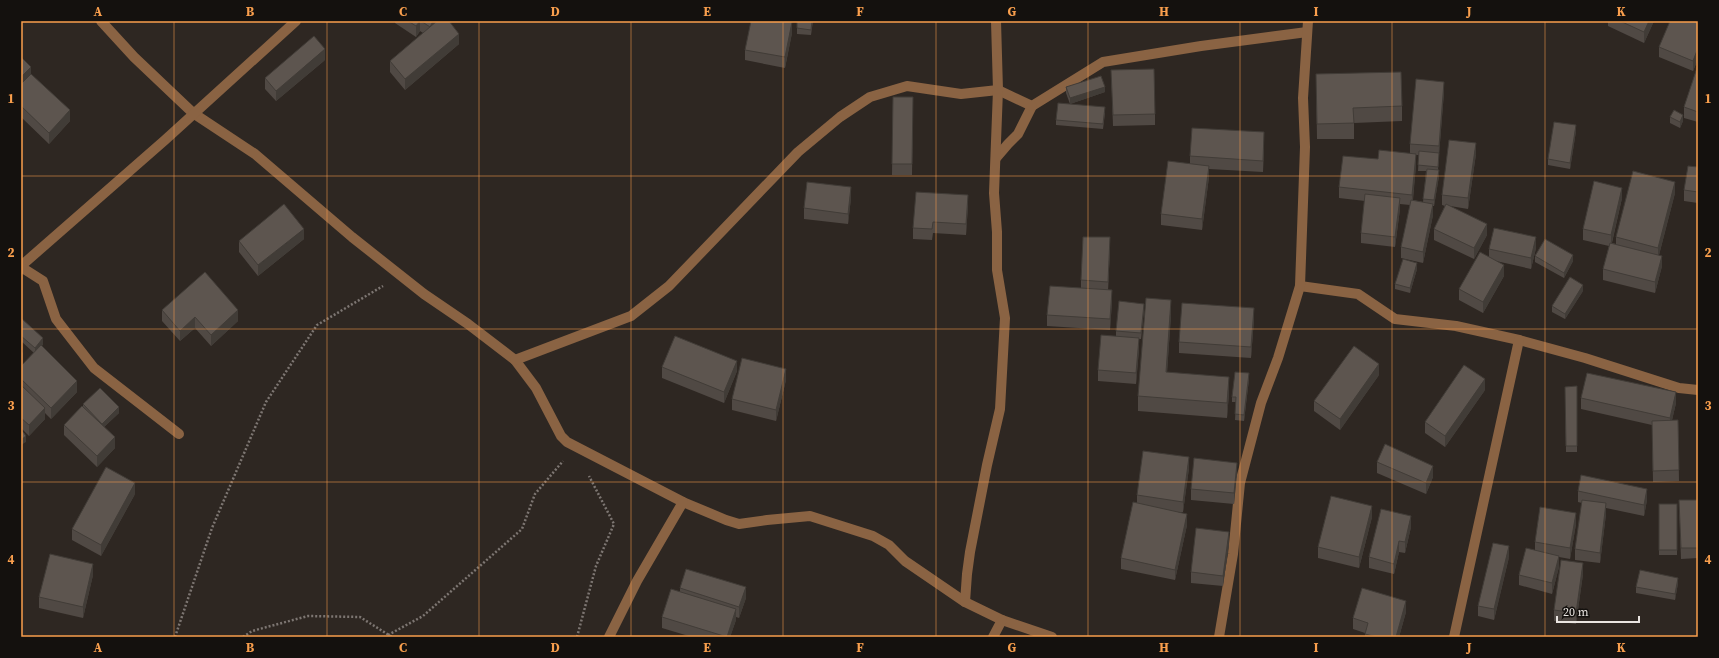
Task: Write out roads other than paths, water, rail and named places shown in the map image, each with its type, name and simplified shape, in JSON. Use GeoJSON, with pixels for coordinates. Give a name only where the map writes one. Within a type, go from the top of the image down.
{"type":"FeatureCollection","features":[{"type":"Feature","properties":{"kind":"street"},"geometry":{"type":"LineString","coordinates":[[102,21],[134,57],[193,113],[255,154],[400,276],[516,360],[536,388],[560,436],[574,446],[683,502],[713,516],[739,524],[810,516],[873,536],[889,545],[905,560],[965,602],[1002,620],[1052,637]]}},
{"type":"Feature","properties":{"kind":"street"},"geometry":{"type":"LineString","coordinates":[[179,434],[94,368],[56,319],[43,280],[21,267],[296,21]]}},
{"type":"Feature","properties":{"kind":"street"},"geometry":{"type":"LineString","coordinates":[[965,602],[966,574],[970,552],[987,465],[1000,410],[1005,318],[997,270],[997,232],[994,193],[998,90],[996,21]]}},
{"type":"Feature","properties":{"kind":"street"},"geometry":{"type":"LineString","coordinates":[[1220,637],[1233,554],[1240,483],[1261,403],[1278,358],[1300,286],[1305,147],[1303,98],[1308,21]]}},
{"type":"Feature","properties":{"kind":"street"},"geometry":{"type":"LineString","coordinates":[[996,158],[1018,134],[1032,106],[1103,62],[1307,32]]}},
{"type":"Feature","properties":{"kind":"street"},"geometry":{"type":"LineString","coordinates":[[516,360],[631,316],[669,286],[798,152],[840,117],[870,97],[907,86],[961,94],[998,90],[1032,106]]}},
{"type":"Feature","properties":{"kind":"street"},"geometry":{"type":"LineString","coordinates":[[1300,286],[1358,294],[1395,319],[1456,326],[1519,340],[1585,358],[1679,388],[1698,390]]}},
{"type":"Feature","properties":{"kind":"street"},"geometry":{"type":"LineString","coordinates":[[1454,637],[1519,340]]}},
{"type":"Feature","properties":{"kind":"street"},"geometry":{"type":"LineString","coordinates":[[609,637],[637,581],[683,502]]}},
{"type":"Feature","properties":{"kind":"street"},"geometry":{"type":"LineString","coordinates":[[993,637],[1002,620]]}}]}
